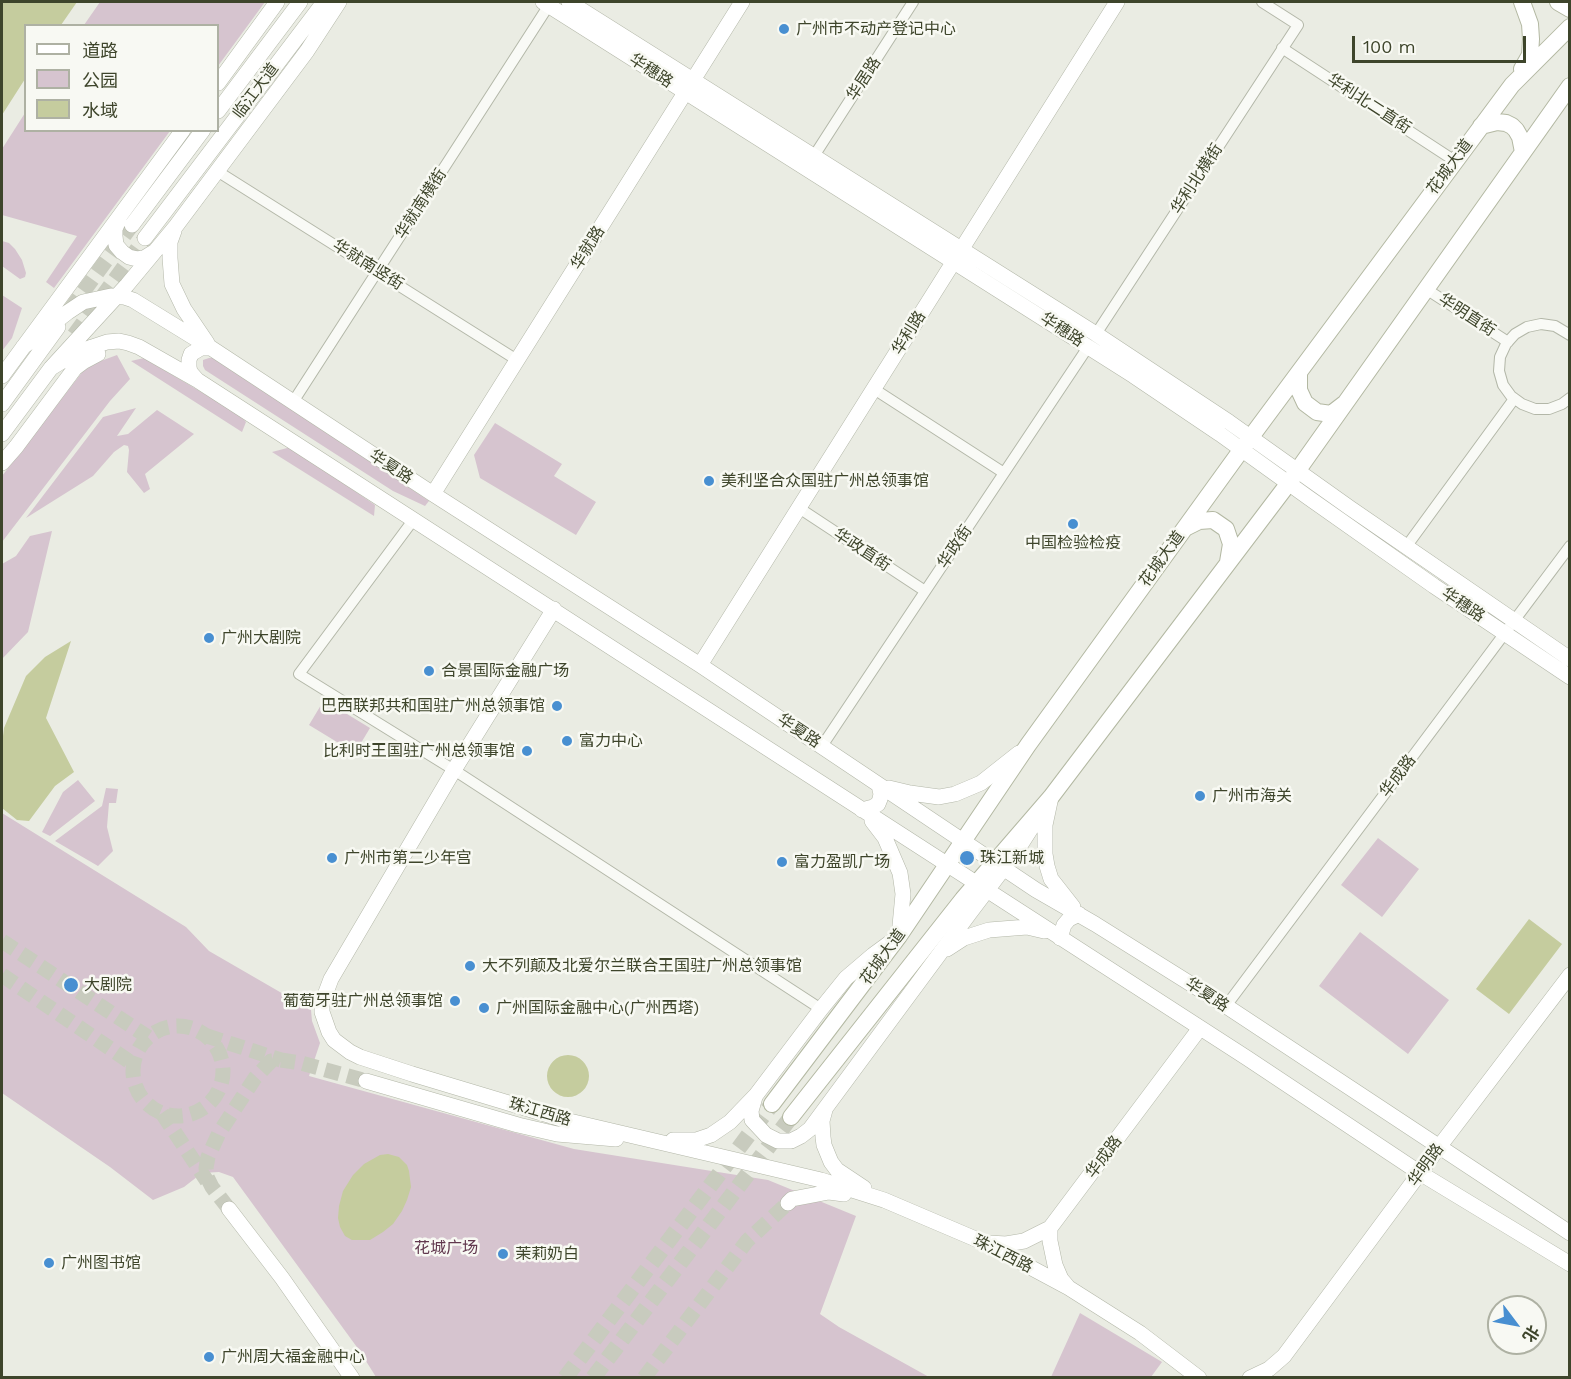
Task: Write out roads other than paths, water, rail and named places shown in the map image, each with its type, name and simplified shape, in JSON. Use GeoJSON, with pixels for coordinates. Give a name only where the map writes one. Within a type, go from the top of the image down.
{"type":"FeatureCollection","features":[{"type":"Feature","properties":{"kind":"main road"},"geometry":{"type":"LineString","coordinates":[[219,82],[278,2]]}},
{"type":"Feature","properties":{"kind":"main road","name":"临江大道"},"geometry":{"type":"LineString","coordinates":[[219,110],[300,2]]}},
{"type":"Feature","properties":{"kind":"main road","name":"临江大道"},"geometry":{"type":"LineString","coordinates":[[145,238],[324,2]]}},
{"type":"Feature","properties":{"kind":"main road"},"geometry":{"type":"LineString","coordinates":[[2,434],[51,368],[159,248],[307,51],[339,2]]}},
{"type":"Feature","properties":{"kind":"main road","name":"华穗路"},"geometry":{"type":"LineString","coordinates":[[569,2],[689,86],[1092,340],[1246,443],[1509,628],[1569,659]]}},
{"type":"Feature","properties":{"kind":"main road","name":"华就路"},"geometry":{"type":"LineString","coordinates":[[433,494],[742,2]]}},
{"type":"Feature","properties":{"kind":"main road","name":"华利路"},"geometry":{"type":"LineString","coordinates":[[700,665],[1117,2]]}},
{"type":"Feature","properties":{"kind":"main road"},"geometry":{"type":"LineString","coordinates":[[1512,85],[1530,55],[1530,24],[1522,2]]}},
{"type":"Feature","properties":{"kind":"main road"},"geometry":{"type":"LineString","coordinates":[[1558,2],[1569,9]]}},
{"type":"Feature","properties":{"kind":"main road","name":"华穗路"},"geometry":{"type":"LineString","coordinates":[[546,3],[814,156],[958,255]]}},
{"type":"Feature","properties":{"kind":"main road","name":"花城大道"},"geometry":{"type":"LineString","coordinates":[[772,1104],[899,936],[1028,745],[1246,443],[1512,85],[1569,27]]}},
{"type":"Feature","properties":{"kind":"main road","name":"花城大道"},"geometry":{"type":"LineString","coordinates":[[791,1117],[982,887],[1293,477],[1569,86]]}},
{"type":"Feature","properties":{"kind":"main road"},"geometry":{"type":"LineString","coordinates":[[1546,119],[1569,103]]}},
{"type":"Feature","properties":{"kind":"main road"},"geometry":{"type":"LineString","coordinates":[[1481,126],[1506,123],[1512,126],[1520,137],[1523,152]]}},
{"type":"Feature","properties":{"kind":"main road"},"geometry":{"type":"LineString","coordinates":[[159,248],[149,256],[137,259],[129,257],[116,245],[115,229],[126,220],[182,132]]}},
{"type":"Feature","properties":{"kind":"main road"},"geometry":{"type":"LineString","coordinates":[[2,376],[59,299],[201,132]]}},
{"type":"Feature","properties":{"kind":"main road"},"geometry":{"type":"LineString","coordinates":[[176,225],[170,242],[172,284],[184,309],[211,348]]}},
{"type":"Feature","properties":{"kind":"main road"},"geometry":{"type":"LineString","coordinates":[[23,347],[83,302],[117,296]]}},
{"type":"Feature","properties":{"kind":"main road","name":"华夏路"},"geometry":{"type":"LineString","coordinates":[[117,296],[133,300],[211,348],[700,665],[962,842],[1226,1006],[1568,1231]]}},
{"type":"Feature","properties":{"kind":"main road"},"geometry":{"type":"LineString","coordinates":[[37,356],[59,299]]}},
{"type":"Feature","properties":{"kind":"main road"},"geometry":{"type":"LineString","coordinates":[[2,404],[64,318],[83,302]]}},
{"type":"Feature","properties":{"kind":"main road","name":"华夏路"},"geometry":{"type":"LineString","coordinates":[[51,368],[72,355],[107,342],[128,343],[153,354],[554,609],[1420,1173],[1569,1264]]}},
{"type":"Feature","properties":{"kind":"main road"},"geometry":{"type":"LineString","coordinates":[[2,463],[69,375],[83,362],[100,353],[125,348],[143,350],[153,354]]}},
{"type":"Feature","properties":{"kind":"main road"},"geometry":{"type":"LineString","coordinates":[[197,380],[190,372],[191,354],[201,348],[211,348]]}},
{"type":"Feature","properties":{"kind":"main road"},"geometry":{"type":"LineString","coordinates":[[1299,372],[1299,390],[1305,403],[1317,412],[1331,414],[1345,404]]}},
{"type":"Feature","properties":{"kind":"main road","name":"华穗路"},"geometry":{"type":"LineString","coordinates":[[1293,477],[1406,547],[1569,677]]}},
{"type":"Feature","properties":{"kind":"main road"},"geometry":{"type":"LineString","coordinates":[[1185,528],[1199,521],[1213,520],[1226,529],[1231,544],[1228,563]]}},
{"type":"Feature","properties":{"kind":"main road","name":"珠江西路"},"geometry":{"type":"LineString","coordinates":[[554,609],[454,770],[331,978],[321,1003],[328,1032],[334,1040],[350,1053],[565,1120],[821,1180],[881,1199],[985,1243],[1070,1288],[1140,1333],[1199,1377]]}},
{"type":"Feature","properties":{"kind":"main road"},"geometry":{"type":"LineString","coordinates":[[366,1081],[557,1134],[651,1141],[696,1140],[711,1135],[730,1122],[756,1095],[846,978],[899,936],[903,894],[900,873],[885,838],[862,810],[878,804],[881,794],[879,785],[939,797],[955,794],[981,783],[1028,745]]}},
{"type":"Feature","properties":{"kind":"main road"},"geometry":{"type":"LineString","coordinates":[[938,956],[964,938],[989,930],[1027,927],[1060,938],[1064,925],[1069,919],[1079,914],[1051,879],[1047,866],[1045,825],[1051,797]]}},
{"type":"Feature","properties":{"kind":"main road"},"geometry":{"type":"LineString","coordinates":[[756,1095],[751,1111],[753,1120],[766,1136],[778,1141],[791,1141],[810,1129],[938,956],[982,887]]}},
{"type":"Feature","properties":{"kind":"main road","name":"华明路"},"geometry":{"type":"LineString","coordinates":[[1284,1356],[1569,975]]}},
{"type":"Feature","properties":{"kind":"main road","name":"华成路"},"geometry":{"type":"LineString","coordinates":[[1050,1228],[1200,1028]]}},
{"type":"Feature","properties":{"kind":"main road"},"geometry":{"type":"LineString","coordinates":[[825,1109],[822,1129],[824,1145],[831,1162],[845,1176],[881,1199]]}},
{"type":"Feature","properties":{"kind":"main road"},"geometry":{"type":"LineString","coordinates":[[788,1203],[792,1199],[829,1192],[881,1199]]}},
{"type":"Feature","properties":{"kind":"main road"},"geometry":{"type":"LineString","coordinates":[[229,1209],[282,1278],[352,1377]]}},
{"type":"Feature","properties":{"kind":"main road"},"geometry":{"type":"LineString","coordinates":[[985,1243],[1006,1244],[1024,1241],[1050,1228],[1054,1265],[1061,1279],[1070,1288]]}},
{"type":"Feature","properties":{"kind":"main road"},"geometry":{"type":"LineString","coordinates":[[1552,1254],[1569,1271]]}},
{"type":"Feature","properties":{"kind":"main road"},"geometry":{"type":"LineString","coordinates":[[1250,1377],[1269,1369],[1284,1356]]}},
{"type":"Feature","properties":{"kind":"main road"},"geometry":{"type":"LineString","coordinates":[[1276,1377],[1284,1356]]}},
{"type":"Feature","properties":{"kind":"street","name":"华居路"},"geometry":{"type":"LineString","coordinates":[[814,156],[913,2]]}},
{"type":"Feature","properties":{"kind":"street","name":"华利北横街"},"geometry":{"type":"LineString","coordinates":[[1092,340],[1298,25],[1262,2]]}},
{"type":"Feature","properties":{"kind":"street","name":"华就南横街"},"geometry":{"type":"LineString","coordinates":[[292,402],[378,271],[546,3]]}},
{"type":"Feature","properties":{"kind":"street","name":"华利北二直街"},"geometry":{"type":"LineString","coordinates":[[1282,48],[1455,161]]}},
{"type":"Feature","properties":{"kind":"street","name":"华就南竖街"},"geometry":{"type":"LineString","coordinates":[[217,171],[517,360]]}},
{"type":"Feature","properties":{"kind":"street","name":"华明直街"},"geometry":{"type":"LineString","coordinates":[[1426,289],[1508,342]]}},
{"type":"Feature","properties":{"kind":"street"},"geometry":{"type":"LineString","coordinates":[[1569,319],[1566,332],[1555,326],[1541,324],[1527,327],[1515,334],[1500,357],[1499,371],[1503,385],[1522,404],[1535,409],[1549,409],[1562,404],[1569,398]]}},
{"type":"Feature","properties":{"kind":"street","name":"华政街"},"geometry":{"type":"LineString","coordinates":[[822,746],[1092,340]]}},
{"type":"Feature","properties":{"kind":"street"},"geometry":{"type":"LineString","coordinates":[[874,389],[1004,473]]}},
{"type":"Feature","properties":{"kind":"street"},"geometry":{"type":"LineString","coordinates":[[1406,547],[1515,399]]}},
{"type":"Feature","properties":{"kind":"street","name":"华政直街"},"geometry":{"type":"LineString","coordinates":[[799,508],[925,591]]}},
{"type":"Feature","properties":{"kind":"street"},"geometry":{"type":"LineString","coordinates":[[414,519],[299,674],[454,770],[821,1009]]}},
{"type":"Feature","properties":{"kind":"street","name":"华成路"},"geometry":{"type":"LineString","coordinates":[[1226,1006],[1569,546]]}},
{"type":"Feature","properties":{"kind":"water"},"geometry":{"type":"Polygon","coordinates":[[[2,2],[77,2],[62,24],[24,24],[24,81],[2,115],[2,2]]]}},
{"type":"Feature","properties":{"kind":"water"},"geometry":{"type":"Polygon","coordinates":[[[71,641],[46,718],[74,772],[55,786],[29,821],[17,820],[2,808],[4,728],[26,676],[45,657],[71,641]]]}},
{"type":"Feature","properties":{"kind":"water"},"geometry":{"type":"Polygon","coordinates":[[[1529,919],[1562,944],[1509,1014],[1476,989],[1529,919]]]}},
{"type":"Feature","properties":{"kind":"water"},"geometry":{"type":"Polygon","coordinates":[[[568,1055],[576,1056],[583,1061],[588,1068],[588,1084],[583,1091],[576,1096],[568,1097],[560,1096],[553,1091],[548,1084],[547,1076],[548,1068],[553,1061],[560,1056],[568,1055]]]}},
{"type":"Feature","properties":{"kind":"water"},"geometry":{"type":"Polygon","coordinates":[[[388,1154],[399,1157],[407,1165],[411,1187],[407,1200],[393,1224],[383,1232],[370,1240],[352,1240],[345,1236],[338,1218],[343,1191],[353,1175],[364,1164],[380,1155],[388,1154]]]}},
{"type":"Feature","properties":{"kind":"tunnel"},"geometry":{"type":"LineString","coordinates":[[70,310],[132,225]]}},
{"type":"Feature","properties":{"kind":"tunnel"},"geometry":{"type":"LineString","coordinates":[[74,335],[145,238]]}},
{"type":"Feature","properties":{"kind":"tunnel"},"geometry":{"type":"LineString","coordinates":[[2,941],[148,1037]]}},
{"type":"Feature","properties":{"kind":"tunnel"},"geometry":{"type":"LineString","coordinates":[[2,975],[133,1064]]}},
{"type":"Feature","properties":{"kind":"tunnel"},"geometry":{"type":"LineString","coordinates":[[178,1026],[195,1030],[210,1039],[219,1054],[223,1071],[219,1088],[210,1103],[195,1112],[178,1116],[161,1112],[146,1103],[137,1088],[133,1071],[137,1054],[146,1039],[161,1030],[178,1026]]}},
{"type":"Feature","properties":{"kind":"tunnel"},"geometry":{"type":"LineString","coordinates":[[207,1036],[281,1060]]}},
{"type":"Feature","properties":{"kind":"tunnel"},"geometry":{"type":"LineString","coordinates":[[229,1209],[207,1177],[208,1157],[219,1133],[255,1078],[271,1061],[301,1063],[366,1081]]}},
{"type":"Feature","properties":{"kind":"tunnel"},"geometry":{"type":"LineString","coordinates":[[565,1378],[772,1104]]}},
{"type":"Feature","properties":{"kind":"tunnel"},"geometry":{"type":"LineString","coordinates":[[162,1113],[207,1181]]}},
{"type":"Feature","properties":{"kind":"tunnel"},"geometry":{"type":"LineString","coordinates":[[593,1378],[791,1117]]}},
{"type":"Feature","properties":{"kind":"tunnel"},"geometry":{"type":"LineString","coordinates":[[644,1378],[747,1241],[788,1203]]}},
{"type":"Feature","properties":{"kind":"place","name":"广州市不动产登记中心"},"geometry":{"type":"Point","coordinates":[784,29]}},
{"type":"Feature","properties":{"kind":"place","name":"美利坚合众国驻广州总领事馆"},"geometry":{"type":"Point","coordinates":[709,481]}},
{"type":"Feature","properties":{"kind":"place","name":"中国检验检疫"},"geometry":{"type":"Point","coordinates":[1073,524]}},
{"type":"Feature","properties":{"kind":"place","name":"广州大剧院"},"geometry":{"type":"Point","coordinates":[209,638]}},
{"type":"Feature","properties":{"kind":"place","name":"合景国际金融广场"},"geometry":{"type":"Point","coordinates":[429,671]}},
{"type":"Feature","properties":{"kind":"place","name":"巴西联邦共和国驻广州总领事馆"},"geometry":{"type":"Point","coordinates":[557,706]}},
{"type":"Feature","properties":{"kind":"place","name":"富力中心"},"geometry":{"type":"Point","coordinates":[567,741]}},
{"type":"Feature","properties":{"kind":"place","name":"比利时王国驻广州总领事馆"},"geometry":{"type":"Point","coordinates":[527,751]}},
{"type":"Feature","properties":{"kind":"place","name":"广州市海关"},"geometry":{"type":"Point","coordinates":[1200,796]}},
{"type":"Feature","properties":{"kind":"place","name":"广州市第二少年宫"},"geometry":{"type":"Point","coordinates":[332,858]}},
{"type":"Feature","properties":{"kind":"place","name":"珠江新城"},"geometry":{"type":"Point","coordinates":[967,858]}},
{"type":"Feature","properties":{"kind":"place","name":"富力盈凯广场"},"geometry":{"type":"Point","coordinates":[782,862]}},
{"type":"Feature","properties":{"kind":"place","name":"大不列颠及北爱尔兰联合王国驻广州总领事馆"},"geometry":{"type":"Point","coordinates":[470,966]}},
{"type":"Feature","properties":{"kind":"place","name":"大剧院"},"geometry":{"type":"Point","coordinates":[71,985]}},
{"type":"Feature","properties":{"kind":"place","name":"葡萄牙驻广州总领事馆"},"geometry":{"type":"Point","coordinates":[455,1001]}},
{"type":"Feature","properties":{"kind":"place","name":"广州国际金融中心(广州西塔)"},"geometry":{"type":"Point","coordinates":[484,1008]}},
{"type":"Feature","properties":{"kind":"place","name":"茉莉奶白"},"geometry":{"type":"Point","coordinates":[503,1254]}},
{"type":"Feature","properties":{"kind":"place","name":"广州图书馆"},"geometry":{"type":"Point","coordinates":[49,1263]}},
{"type":"Feature","properties":{"kind":"place","name":"广州周大福金融中心"},"geometry":{"type":"Point","coordinates":[209,1357]}},
{"type":"Feature","properties":{"kind":"park label","name":"花城广场"},"geometry":{"type":"Point","coordinates":[446,1248]}}]}
